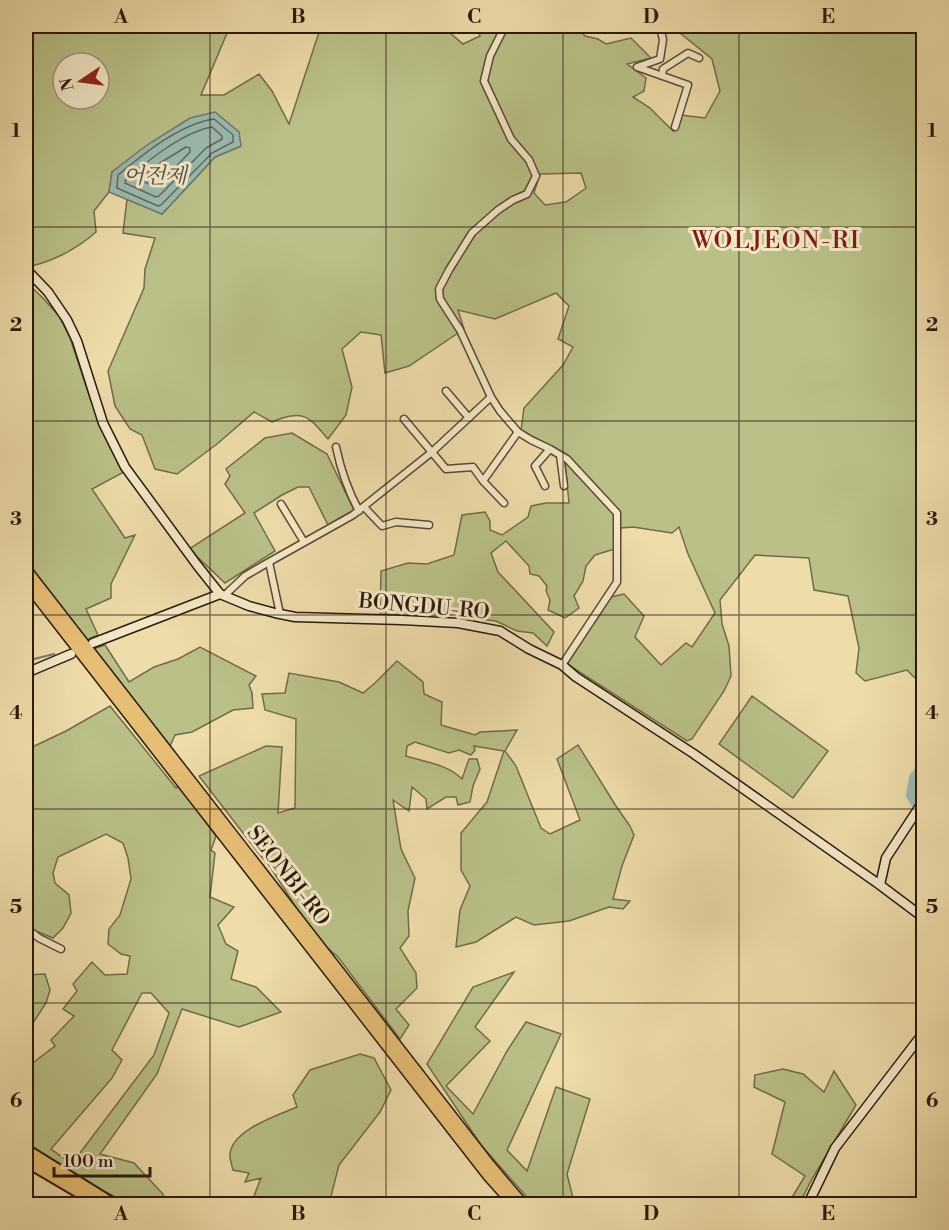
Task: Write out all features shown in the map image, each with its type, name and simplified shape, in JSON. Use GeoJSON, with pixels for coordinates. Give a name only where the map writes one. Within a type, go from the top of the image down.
{"type":"FeatureCollection","features":[{"type":"Feature","properties":{"kind":"highway"},"geometry":{"type":"LineString","coordinates":[[26,1150],[113,1204]]}},
{"type":"Feature","properties":{"kind":"highway"},"geometry":{"type":"LineString","coordinates":[[26,1161],[99,1204]]}},
{"type":"Feature","properties":{"kind":"main road","name":"BONGDU-RO"},"geometry":{"type":"LineString","coordinates":[[26,269],[48,292],[67,320],[77,341],[103,423],[125,467],[190,556],[222,594],[249,606],[295,617],[458,623],[500,631],[529,649],[562,665],[576,677],[694,754],[924,918]]}},
{"type":"Feature","properties":{"kind":"main road","name":"SEONBI-RO"},"geometry":{"type":"LineString","coordinates":[[26,569],[489,1165],[523,1204]]}},
{"type":"Feature","properties":{"kind":"main road","name":"SEONBI-RO"},"geometry":{"type":"LineString","coordinates":[[26,582],[488,1176],[513,1204]]}},
{"type":"Feature","properties":{"kind":"main road"},"geometry":{"type":"LineString","coordinates":[[93,644],[222,594]]}},
{"type":"Feature","properties":{"kind":"main road"},"geometry":{"type":"LineString","coordinates":[[26,673],[71,654]]}},
{"type":"Feature","properties":{"kind":"main road"},"geometry":{"type":"LineString","coordinates":[[880,885],[886,858],[924,800]]}},
{"type":"Feature","properties":{"kind":"main road"},"geometry":{"type":"LineString","coordinates":[[808,1204],[835,1148],[924,1032]]}},
{"type":"Feature","properties":{"kind":"street"},"geometry":{"type":"LineString","coordinates":[[505,26],[490,56],[484,81],[511,139],[529,160],[536,176],[527,194],[498,210],[472,233],[439,289],[440,299],[460,330],[491,397],[500,411],[518,432],[567,459],[617,513],[616,582],[562,665]]}},
{"type":"Feature","properties":{"kind":"street"},"geometry":{"type":"LineString","coordinates":[[660,26],[663,40],[660,59],[637,68],[688,85],[675,127]]}},
{"type":"Feature","properties":{"kind":"street"},"geometry":{"type":"LineString","coordinates":[[662,76],[663,69],[688,53],[699,58]]}},
{"type":"Feature","properties":{"kind":"street"},"geometry":{"type":"LineString","coordinates":[[446,391],[470,417]]}},
{"type":"Feature","properties":{"kind":"street"},"geometry":{"type":"LineString","coordinates":[[222,594],[269,561],[361,509],[432,452],[491,397]]}},
{"type":"Feature","properties":{"kind":"street"},"geometry":{"type":"LineString","coordinates":[[404,419],[446,469],[473,467],[504,503]]}},
{"type":"Feature","properties":{"kind":"street"},"geometry":{"type":"LineString","coordinates":[[483,481],[518,432]]}},
{"type":"Feature","properties":{"kind":"street"},"geometry":{"type":"LineString","coordinates":[[336,447],[348,491],[361,509],[382,526],[396,522],[429,525]]}},
{"type":"Feature","properties":{"kind":"street"},"geometry":{"type":"LineString","coordinates":[[545,486],[535,466],[550,448]]}},
{"type":"Feature","properties":{"kind":"street"},"geometry":{"type":"LineString","coordinates":[[560,455],[564,486]]}},
{"type":"Feature","properties":{"kind":"street"},"geometry":{"type":"LineString","coordinates":[[281,504],[304,542]]}},
{"type":"Feature","properties":{"kind":"street"},"geometry":{"type":"LineString","coordinates":[[269,561],[280,614]]}},
{"type":"Feature","properties":{"kind":"street"},"geometry":{"type":"LineString","coordinates":[[26,928],[39,938],[62,949]]}},
{"type":"Feature","properties":{"kind":"green space"},"geometry":{"type":"Polygon","coordinates":[[[26,26],[230,26],[201,95],[224,95],[259,74],[272,91],[289,124],[321,26],[442,26],[463,44],[480,36],[477,26],[576,26],[585,36],[598,39],[606,44],[631,38],[651,58],[627,64],[646,78],[644,91],[633,97],[650,108],[673,131],[681,115],[705,118],[720,91],[712,59],[674,28],[675,26],[923,26],[923,686],[907,670],[865,681],[856,673],[859,648],[848,596],[814,590],[809,558],[755,555],[720,600],[722,624],[729,646],[731,676],[724,691],[692,739],[687,741],[567,664],[611,597],[624,594],[644,616],[635,637],[661,665],[686,643],[692,647],[715,613],[688,554],[679,527],[672,533],[633,527],[621,528],[618,548],[595,555],[586,566],[583,581],[574,596],[579,608],[565,618],[548,610],[550,600],[546,591],[547,586],[539,576],[530,574],[529,566],[506,541],[491,553],[498,572],[554,632],[547,646],[533,633],[517,631],[496,621],[479,619],[471,613],[447,614],[447,619],[380,614],[381,571],[408,563],[427,564],[454,555],[462,515],[485,512],[490,521],[490,530],[502,535],[528,517],[531,506],[546,503],[569,503],[565,462],[556,449],[521,430],[524,408],[563,365],[573,347],[558,339],[569,306],[556,293],[495,319],[458,310],[464,329],[409,366],[385,373],[381,335],[361,332],[342,349],[352,387],[346,415],[328,439],[315,424],[304,417],[291,416],[272,422],[254,412],[177,474],[155,469],[142,435],[130,429],[115,406],[108,371],[144,288],[145,269],[155,238],[123,233],[127,199],[162,214],[215,157],[241,146],[112,172],[109,192],[94,211],[96,232],[66,253],[32,266],[26,259],[26,26]],[[581,173],[540,174],[534,193],[545,205],[566,202],[586,188],[581,173]]]}},
{"type":"Feature","properties":{"kind":"green space"},"geometry":{"type":"Polygon","coordinates":[[[26,282],[59,316],[70,338],[91,401],[124,472],[92,489],[125,538],[135,535],[111,584],[111,598],[86,609],[98,635],[86,640],[26,560],[26,282]]]}},
{"type":"Feature","properties":{"kind":"green space"},"geometry":{"type":"Polygon","coordinates":[[[292,433],[327,454],[354,510],[328,525],[309,487],[298,487],[282,495],[254,513],[275,551],[225,583],[189,549],[245,513],[225,484],[230,476],[226,469],[265,438],[292,433]]]}},
{"type":"Feature","properties":{"kind":"green space"},"geometry":{"type":"Polygon","coordinates":[[[105,645],[129,682],[154,667],[178,659],[200,647],[256,676],[249,685],[253,708],[233,710],[192,732],[175,735],[170,746],[93,649],[105,645]]]}},
{"type":"Feature","properties":{"kind":"green space"},"geometry":{"type":"Polygon","coordinates":[[[397,661],[423,682],[424,694],[442,702],[441,725],[475,735],[480,732],[517,730],[505,751],[516,766],[541,828],[550,834],[580,820],[557,759],[578,745],[634,835],[613,899],[630,901],[623,909],[609,907],[569,921],[534,925],[516,917],[476,942],[456,947],[460,910],[470,886],[461,870],[461,833],[487,802],[504,751],[474,746],[475,750],[471,755],[459,750],[449,753],[415,742],[407,746],[406,756],[443,767],[462,779],[469,759],[477,759],[480,769],[470,802],[458,805],[456,797],[446,797],[427,809],[426,799],[412,787],[409,811],[393,800],[401,849],[415,878],[408,911],[409,936],[400,948],[416,973],[417,988],[396,1009],[409,1025],[400,1039],[338,957],[324,945],[297,909],[269,865],[199,776],[266,746],[282,747],[278,813],[295,808],[296,719],[265,710],[262,694],[285,693],[289,673],[339,682],[363,693],[397,661]]]}},
{"type":"Feature","properties":{"kind":"green space"},"geometry":{"type":"Polygon","coordinates":[[[752,696],[828,751],[793,798],[719,744],[752,696]]]}},
{"type":"Feature","properties":{"kind":"green space"},"geometry":{"type":"Polygon","coordinates":[[[110,706],[176,788],[180,786],[216,836],[211,850],[215,853],[210,897],[234,907],[218,925],[226,944],[238,951],[231,979],[256,987],[281,1012],[239,1027],[182,1009],[157,1074],[100,1154],[134,1163],[163,1194],[165,1204],[129,1204],[88,1183],[26,1143],[26,1068],[55,1046],[51,1040],[74,1016],[63,1009],[77,991],[73,984],[92,962],[105,975],[127,974],[130,956],[121,954],[108,944],[109,929],[120,915],[131,879],[123,843],[106,834],[58,857],[53,873],[55,883],[69,895],[71,913],[63,928],[53,938],[26,927],[26,750],[110,706]],[[142,993],[112,1050],[122,1060],[112,1078],[51,1149],[71,1163],[154,1055],[169,1013],[151,993],[142,993]]]}},
{"type":"Feature","properties":{"kind":"green space"},"geometry":{"type":"Polygon","coordinates":[[[514,972],[475,1027],[490,1041],[446,1086],[473,1114],[507,1051],[526,1022],[561,1034],[507,1150],[527,1171],[556,1087],[590,1099],[567,1174],[573,1198],[569,1204],[533,1204],[481,1145],[427,1064],[473,987],[514,972]]]}},
{"type":"Feature","properties":{"kind":"green space"},"geometry":{"type":"Polygon","coordinates":[[[45,974],[50,990],[46,1003],[26,1036],[26,975],[45,974]]]}},
{"type":"Feature","properties":{"kind":"green space"},"geometry":{"type":"Polygon","coordinates":[[[360,1054],[374,1058],[391,1090],[380,1112],[339,1165],[329,1204],[247,1204],[254,1196],[261,1178],[245,1182],[249,1173],[233,1170],[230,1156],[237,1139],[267,1119],[297,1107],[293,1095],[310,1070],[360,1054]]]}},
{"type":"Feature","properties":{"kind":"green space"},"geometry":{"type":"Polygon","coordinates":[[[783,1069],[803,1074],[824,1092],[834,1071],[856,1105],[799,1204],[788,1204],[805,1176],[772,1154],[785,1102],[754,1087],[755,1075],[783,1069]]]}},
{"type":"Feature","properties":{"kind":"water","name":"어전제"},"geometry":{"type":"Polygon","coordinates":[[[215,112],[239,132],[241,146],[215,157],[162,214],[109,192],[112,172],[147,145],[190,118],[215,112]]]}},
{"type":"Feature","properties":{"kind":"waterway"},"geometry":{"type":"LineString","coordinates":[[26,661],[54,654]]}},
{"type":"Feature","properties":{"kind":"waterway"},"geometry":{"type":"LineString","coordinates":[[924,767],[915,778],[912,795],[924,814]]}},
{"type":"Feature","properties":{"kind":"district","name":"WOLJEON-RI"},"geometry":{"type":"Point","coordinates":[776,241]}}]}
